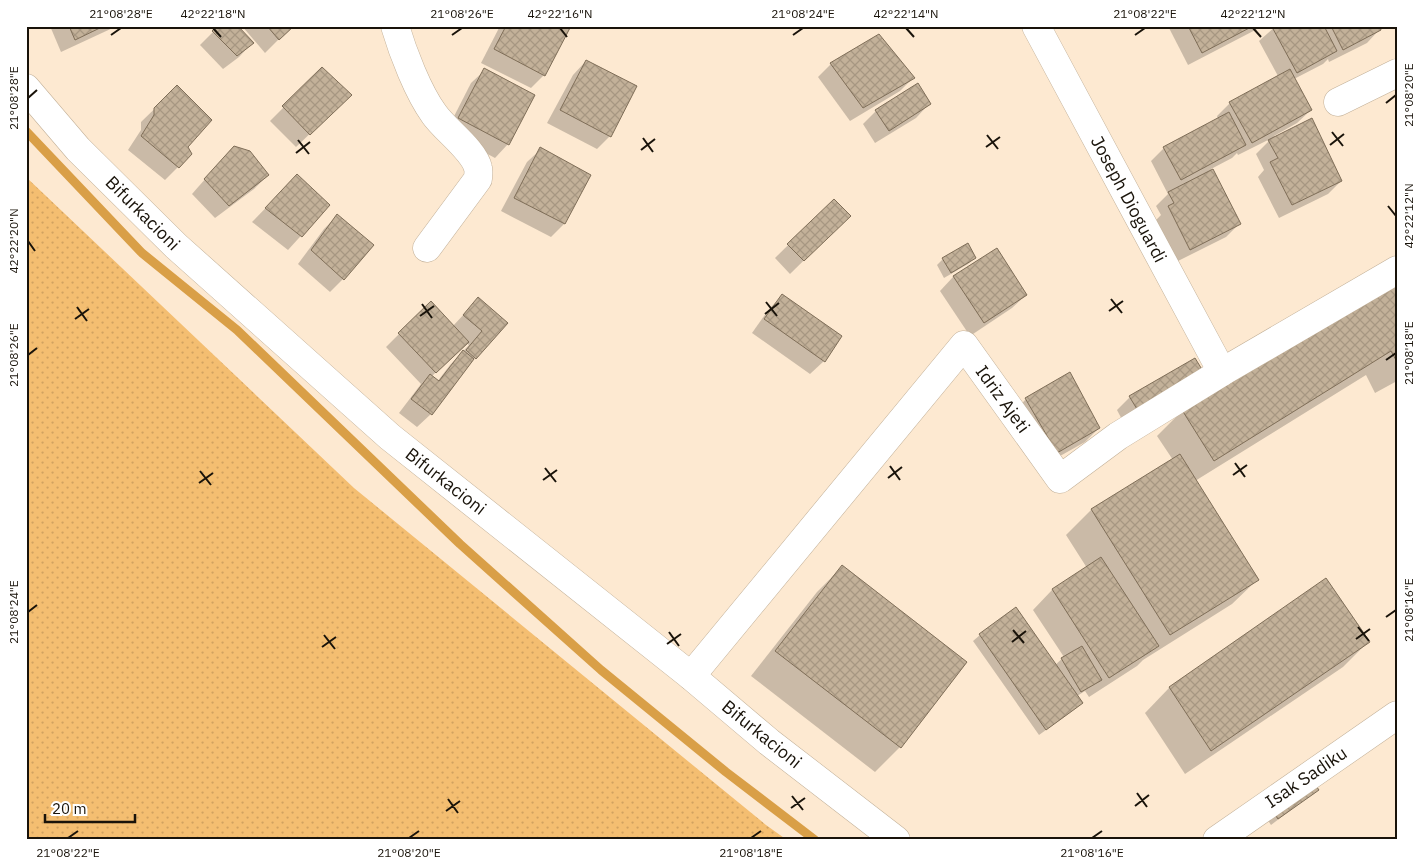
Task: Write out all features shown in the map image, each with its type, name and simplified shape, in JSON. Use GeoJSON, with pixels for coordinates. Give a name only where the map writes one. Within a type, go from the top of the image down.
{"type":"FeatureCollection","features":[{"type":"Feature","properties":{"kind":"street"},"geometry":{"type":"LineString","coordinates":[[395,26],[401,47],[434,114],[470,153],[479,168],[478,179],[427,248]]}},
{"type":"Feature","properties":{"kind":"street","name":"Joseph Dioguardi"},"geometry":{"type":"LineString","coordinates":[[1036,26],[1222,372]]}},
{"type":"Feature","properties":{"kind":"street"},"geometry":{"type":"LineString","coordinates":[[1338,102],[1397,73]]}},
{"type":"Feature","properties":{"kind":"street","name":"Bifurkacioni"},"geometry":{"type":"LineString","coordinates":[[26,88],[78,149],[176,246],[390,438],[691,676],[769,742],[896,840]]}},
{"type":"Feature","properties":{"kind":"street","name":"Idriz Ajeti"},"geometry":{"type":"LineString","coordinates":[[691,676],[964,345],[1060,479],[1118,436],[1222,372],[1397,270]]}},
{"type":"Feature","properties":{"kind":"street","name":"Isak Sadiku"},"geometry":{"type":"LineString","coordinates":[[1217,840],[1397,715]]}},
{"type":"Feature","properties":{"kind":"shaded area"},"geometry":{"type":"Polygon","coordinates":[[[26,177],[354,488],[766,825],[787,840],[26,840],[26,177]]]}},
{"type":"Feature","properties":{"kind":"building"},"geometry":{"type":"Polygon","coordinates":[[[69,26],[104,26],[75,40],[69,26]]]}},
{"type":"Feature","properties":{"kind":"building"},"geometry":{"type":"Polygon","coordinates":[[[217,26],[238,26],[254,43],[237,56],[212,31],[217,26]]]}},
{"type":"Feature","properties":{"kind":"building"},"geometry":{"type":"Polygon","coordinates":[[[267,26],[294,26],[279,40],[267,26]]]}},
{"type":"Feature","properties":{"kind":"building"},"geometry":{"type":"Polygon","coordinates":[[[506,26],[571,26],[545,76],[494,49],[506,26]]]}},
{"type":"Feature","properties":{"kind":"building"},"geometry":{"type":"Polygon","coordinates":[[[1188,26],[1253,26],[1202,53],[1188,26]]]}},
{"type":"Feature","properties":{"kind":"building"},"geometry":{"type":"Polygon","coordinates":[[[1273,26],[1324,26],[1337,51],[1297,73],[1273,26]]]}},
{"type":"Feature","properties":{"kind":"building"},"geometry":{"type":"Polygon","coordinates":[[[1331,26],[1380,26],[1381,30],[1343,50],[1331,26]]]}},
{"type":"Feature","properties":{"kind":"building"},"geometry":{"type":"Polygon","coordinates":[[[879,34],[915,78],[863,108],[830,63],[879,34]]]}},
{"type":"Feature","properties":{"kind":"building"},"geometry":{"type":"Polygon","coordinates":[[[586,60],[637,86],[611,137],[560,110],[586,60]]]}},
{"type":"Feature","properties":{"kind":"building"},"geometry":{"type":"Polygon","coordinates":[[[322,67],[352,95],[310,135],[282,106],[322,67]]]}},
{"type":"Feature","properties":{"kind":"building"},"geometry":{"type":"Polygon","coordinates":[[[484,68],[535,95],[509,145],[458,118],[484,68]]]}},
{"type":"Feature","properties":{"kind":"building"},"geometry":{"type":"Polygon","coordinates":[[[1290,69],[1312,110],[1252,143],[1229,102],[1290,69]]]}},
{"type":"Feature","properties":{"kind":"building"},"geometry":{"type":"Polygon","coordinates":[[[918,83],[931,104],[889,131],[875,110],[918,83]]]}},
{"type":"Feature","properties":{"kind":"building"},"geometry":{"type":"Polygon","coordinates":[[[177,85],[212,120],[188,147],[192,154],[179,168],[141,136],[154,115],[154,108],[177,85]]]}},
{"type":"Feature","properties":{"kind":"building"},"geometry":{"type":"Polygon","coordinates":[[[1229,112],[1246,145],[1181,180],[1163,147],[1229,112]]]}},
{"type":"Feature","properties":{"kind":"building"},"geometry":{"type":"Polygon","coordinates":[[[1312,118],[1342,181],[1292,205],[1270,162],[1278,158],[1268,140],[1312,118]]]}},
{"type":"Feature","properties":{"kind":"building"},"geometry":{"type":"Polygon","coordinates":[[[234,146],[250,151],[269,175],[229,206],[204,179],[234,146]]]}},
{"type":"Feature","properties":{"kind":"building"},"geometry":{"type":"Polygon","coordinates":[[[540,147],[591,175],[565,224],[514,198],[540,147]]]}},
{"type":"Feature","properties":{"kind":"building"},"geometry":{"type":"Polygon","coordinates":[[[1213,169],[1241,224],[1190,250],[1168,206],[1174,203],[1168,192],[1213,169]]]}},
{"type":"Feature","properties":{"kind":"building"},"geometry":{"type":"Polygon","coordinates":[[[297,174],[330,205],[302,237],[265,208],[297,174]]]}},
{"type":"Feature","properties":{"kind":"building"},"geometry":{"type":"Polygon","coordinates":[[[834,199],[851,216],[804,261],[787,244],[834,199]]]}},
{"type":"Feature","properties":{"kind":"building"},"geometry":{"type":"Polygon","coordinates":[[[337,214],[374,245],[344,280],[311,250],[337,214]]]}},
{"type":"Feature","properties":{"kind":"building"},"geometry":{"type":"Polygon","coordinates":[[[968,243],[976,258],[951,273],[942,258],[968,243]]]}},
{"type":"Feature","properties":{"kind":"building"},"geometry":{"type":"Polygon","coordinates":[[[997,248],[1027,295],[984,323],[953,276],[997,248]]]}},
{"type":"Feature","properties":{"kind":"building"},"geometry":{"type":"Polygon","coordinates":[[[1397,285],[1397,362],[1391,351],[1214,461],[1182,410],[1397,285]]]}},
{"type":"Feature","properties":{"kind":"building"},"geometry":{"type":"Polygon","coordinates":[[[782,294],[842,336],[825,362],[764,319],[782,294]]]}},
{"type":"Feature","properties":{"kind":"building"},"geometry":{"type":"Polygon","coordinates":[[[478,297],[508,323],[476,359],[466,350],[482,331],[463,315],[478,297]]]}},
{"type":"Feature","properties":{"kind":"building"},"geometry":{"type":"Polygon","coordinates":[[[431,301],[469,342],[436,373],[398,333],[431,301]]]}},
{"type":"Feature","properties":{"kind":"building"},"geometry":{"type":"Polygon","coordinates":[[[463,350],[474,359],[432,415],[411,399],[430,374],[439,381],[463,350]]]}},
{"type":"Feature","properties":{"kind":"building"},"geometry":{"type":"Polygon","coordinates":[[[1195,358],[1206,376],[1140,414],[1129,396],[1195,358]]]}},
{"type":"Feature","properties":{"kind":"building"},"geometry":{"type":"Polygon","coordinates":[[[1070,372],[1100,428],[1057,453],[1025,398],[1070,372]]]}},
{"type":"Feature","properties":{"kind":"building"},"geometry":{"type":"Polygon","coordinates":[[[1180,454],[1259,580],[1170,635],[1091,509],[1180,454]]]}},
{"type":"Feature","properties":{"kind":"building"},"geometry":{"type":"Polygon","coordinates":[[[1101,557],[1159,646],[1109,678],[1052,589],[1101,557]]]}},
{"type":"Feature","properties":{"kind":"building"},"geometry":{"type":"Polygon","coordinates":[[[842,565],[967,662],[901,748],[775,651],[842,565]]]}},
{"type":"Feature","properties":{"kind":"building"},"geometry":{"type":"Polygon","coordinates":[[[1326,578],[1370,642],[1211,751],[1169,687],[1326,578]]]}},
{"type":"Feature","properties":{"kind":"building"},"geometry":{"type":"Polygon","coordinates":[[[1016,607],[1083,703],[1046,730],[979,634],[1016,607]]]}},
{"type":"Feature","properties":{"kind":"building"},"geometry":{"type":"Polygon","coordinates":[[[1082,646],[1102,680],[1081,692],[1061,658],[1082,646]]]}},
{"type":"Feature","properties":{"kind":"building"},"geometry":{"type":"Polygon","coordinates":[[[1311,779],[1319,790],[1278,819],[1271,809],[1311,779]]]}},
{"type":"Feature","properties":{"kind":"waterway"},"geometry":{"type":"LineString","coordinates":[[26,131],[142,253],[237,330],[460,544],[601,670],[726,772],[815,840]]}}]}
